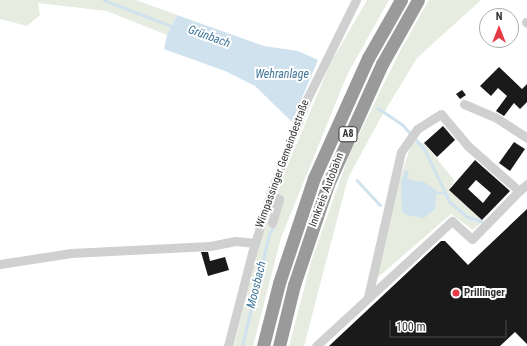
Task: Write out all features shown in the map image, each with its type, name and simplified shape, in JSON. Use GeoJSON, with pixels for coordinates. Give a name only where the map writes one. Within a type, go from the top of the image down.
{"type":"FeatureCollection","features":[{"type":"Feature","properties":{"kind":"highway","name":"Innkreis Autobahn"},"geometry":{"type":"LineString","coordinates":[[263,346],[281,276],[314,178],[368,58],[401,0]]}},
{"type":"Feature","properties":{"kind":"highway","name":"Innkreis Autobahn"},"geometry":{"type":"LineString","coordinates":[[279,346],[294,285],[328,184],[382,64],[418,0]]}},
{"type":"Feature","properties":{"kind":"street","name":"Wimpassinger Gemeindestraße"},"geometry":{"type":"LineString","coordinates":[[228,346],[255,243],[270,195],[306,100],[356,0]]}},
{"type":"Feature","properties":{"kind":"street"},"geometry":{"type":"LineString","coordinates":[[464,104],[495,117],[527,138]]}},
{"type":"Feature","properties":{"kind":"street"},"geometry":{"type":"LineString","coordinates":[[368,297],[401,152],[407,141],[415,132],[441,114],[468,146],[519,191]]}},
{"type":"Feature","properties":{"kind":"street"},"geometry":{"type":"LineString","coordinates":[[316,346],[452,221],[472,239],[527,184]]}},
{"type":"Feature","properties":{"kind":"street"},"geometry":{"type":"LineString","coordinates":[[270,195],[279,199],[272,223]]}},
{"type":"Feature","properties":{"kind":"street"},"geometry":{"type":"LineString","coordinates":[[0,264],[71,253],[210,246],[236,241],[255,243]]}},
{"type":"Feature","properties":{"kind":"shaded area"},"geometry":{"type":"Polygon","coordinates":[[[0,0],[136,0],[177,15],[167,35],[107,11],[38,3],[40,15],[27,26],[0,19],[0,0]]]}},
{"type":"Feature","properties":{"kind":"shaded area"},"geometry":{"type":"Polygon","coordinates":[[[367,0],[389,0],[347,75],[281,238],[253,346],[234,346],[262,232],[277,191],[330,64],[367,0]]]}},
{"type":"Feature","properties":{"kind":"shaded area"},"geometry":{"type":"Polygon","coordinates":[[[429,0],[481,0],[417,58],[380,119],[348,178],[304,346],[289,346],[311,262],[349,155],[400,51],[429,0]]]}},
{"type":"Feature","properties":{"kind":"shaded area"},"geometry":{"type":"Polygon","coordinates":[[[412,142],[424,143],[454,180],[449,190],[483,221],[473,230],[451,214],[376,279],[397,187],[412,142]]]}},
{"type":"Feature","properties":{"kind":"water","name":"Wehranlage"},"geometry":{"type":"Polygon","coordinates":[[[177,15],[264,46],[298,51],[318,60],[292,122],[255,86],[225,71],[164,49],[167,35],[177,15]]]}},
{"type":"Feature","properties":{"kind":"water"},"geometry":{"type":"Polygon","coordinates":[[[405,170],[409,172],[407,177],[410,180],[424,182],[437,191],[435,209],[424,218],[407,215],[402,212],[401,182],[405,170]]]}},
{"type":"Feature","properties":{"kind":"building"},"geometry":{"type":"Polygon","coordinates":[[[499,67],[522,89],[527,84],[527,102],[520,109],[514,103],[504,116],[496,111],[507,96],[498,88],[491,96],[480,86],[499,67]]]}},
{"type":"Feature","properties":{"kind":"building"},"geometry":{"type":"Polygon","coordinates":[[[462,90],[466,95],[460,99],[456,94],[462,90]]]}},
{"type":"Feature","properties":{"kind":"building"},"geometry":{"type":"Polygon","coordinates":[[[443,126],[455,140],[437,157],[424,143],[443,126]]]}},
{"type":"Feature","properties":{"kind":"building"},"geometry":{"type":"Polygon","coordinates":[[[514,142],[525,149],[510,171],[499,163],[514,142]]]}},
{"type":"Feature","properties":{"kind":"building"},"geometry":{"type":"Polygon","coordinates":[[[475,160],[510,191],[482,220],[449,190],[475,160]],[[476,180],[468,189],[483,203],[491,193],[476,180]]]}},
{"type":"Feature","properties":{"kind":"building","name":"Prillinger"},"geometry":{"type":"Polygon","coordinates":[[[527,209],[527,344],[515,332],[500,346],[329,346],[441,241],[445,241],[468,265],[527,209]]]}},
{"type":"Feature","properties":{"kind":"building"},"geometry":{"type":"Polygon","coordinates":[[[201,252],[208,252],[210,261],[225,257],[229,270],[208,276],[201,252]]]}},
{"type":"Feature","properties":{"kind":"waterway","name":"Grünbach"},"geometry":{"type":"LineString","coordinates":[[104,0],[174,27]]}},
{"type":"Feature","properties":{"kind":"waterway","name":"Grünbach"},"geometry":{"type":"LineString","coordinates":[[378,108],[403,125],[424,148],[450,202],[468,217],[481,221]]}},
{"type":"Feature","properties":{"kind":"waterway"},"geometry":{"type":"LineString","coordinates":[[357,180],[380,205]]}},
{"type":"Feature","properties":{"kind":"waterway"},"geometry":{"type":"LineString","coordinates":[[437,193],[445,193]]}},
{"type":"Feature","properties":{"kind":"waterway","name":"Moosbach"},"geometry":{"type":"LineString","coordinates":[[242,346],[269,234],[274,226]]}},
{"type":"Feature","properties":{"kind":"place","name":"Prillinger"},"geometry":{"type":"Point","coordinates":[456,293]}}]}
